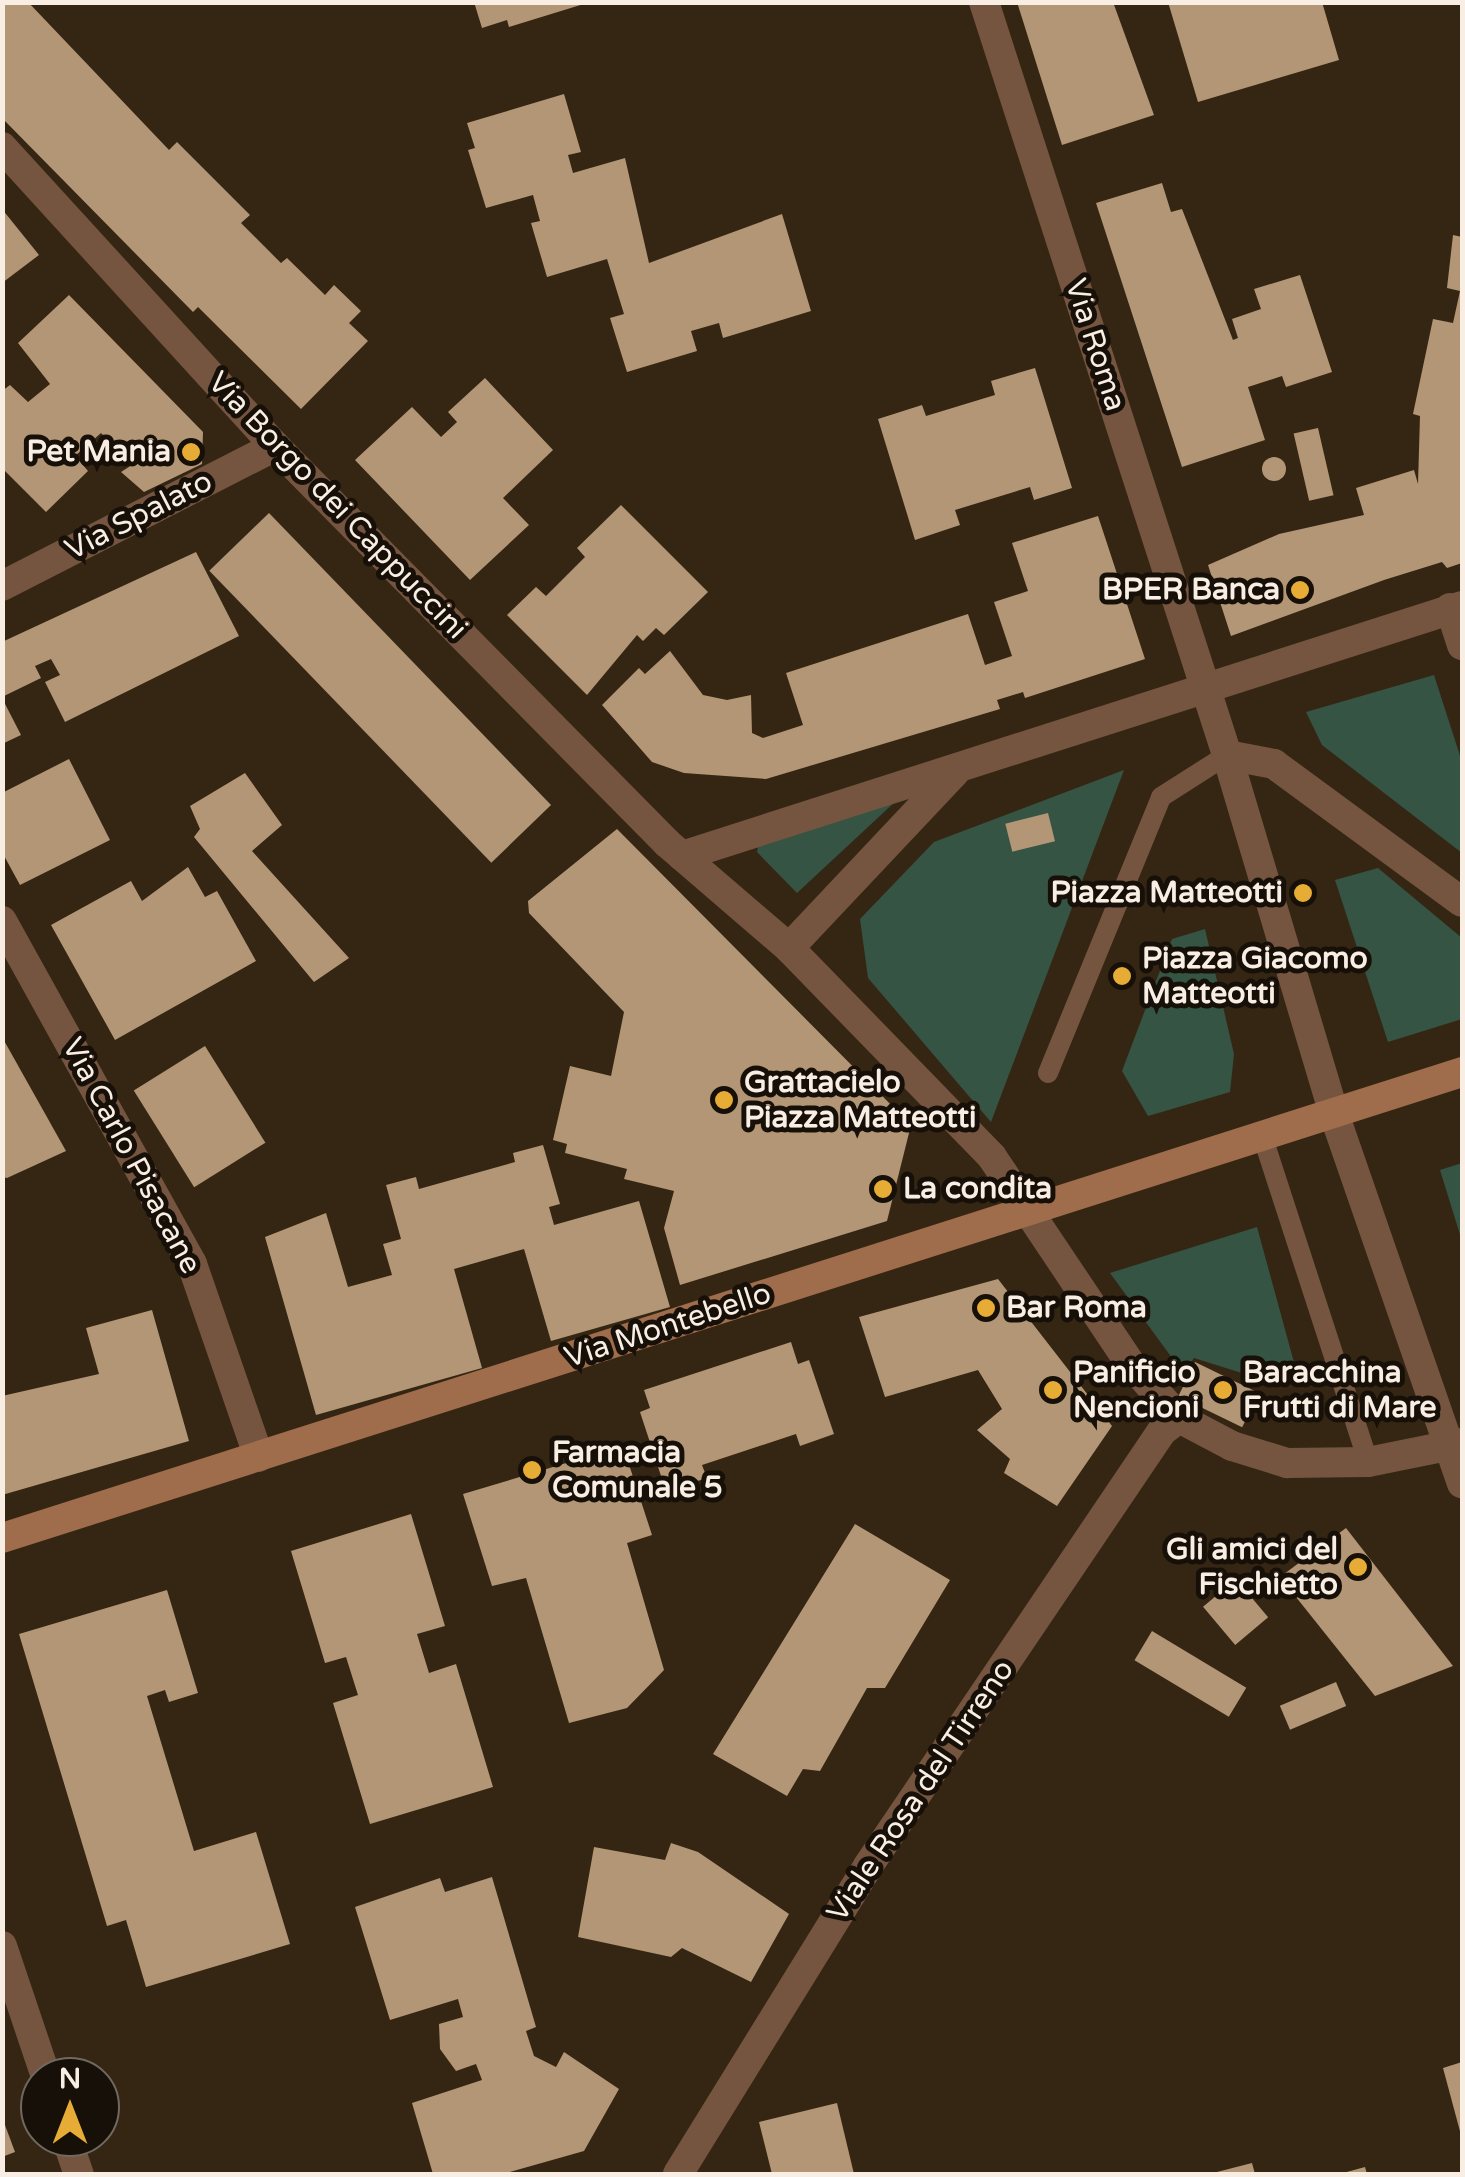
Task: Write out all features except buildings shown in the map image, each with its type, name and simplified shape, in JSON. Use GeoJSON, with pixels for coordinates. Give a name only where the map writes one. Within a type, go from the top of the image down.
{"type":"FeatureCollection","features":[{"type":"Feature","properties":{"kind":"street","name":"Via Roma"},"geometry":{"type":"LineString","coordinates":[[984,2],[1205,687]]}},
{"type":"Feature","properties":{"kind":"street","name":"Via Borgo dei Cappuccini"},"geometry":{"type":"LineString","coordinates":[[2,147],[275,446],[682,856]]}},
{"type":"Feature","properties":{"kind":"street","name":"Via Spalato"},"geometry":{"type":"LineString","coordinates":[[2,586],[275,446]]}},
{"type":"Feature","properties":{"kind":"street"},"geometry":{"type":"LineString","coordinates":[[682,856],[1456,607],[1462,645]]}},
{"type":"Feature","properties":{"kind":"street"},"geometry":{"type":"LineString","coordinates":[[1205,687],[1333,1111],[1456,1445],[1462,1483]]}},
{"type":"Feature","properties":{"kind":"street"},"geometry":{"type":"LineString","coordinates":[[1227,755],[1274,764],[1462,902]]}},
{"type":"Feature","properties":{"kind":"street"},"geometry":{"type":"LineString","coordinates":[[789,948],[958,768]]}},
{"type":"Feature","properties":{"kind":"street"},"geometry":{"type":"LineString","coordinates":[[682,856],[789,948],[992,1158],[1130,1363],[1178,1418],[1232,1446],[1288,1463],[1368,1462],[1456,1445]]}},
{"type":"Feature","properties":{"kind":"street","name":"Via Carlo Pisacane"},"geometry":{"type":"LineString","coordinates":[[2,921],[192,1264],[259,1457]]}},
{"type":"Feature","properties":{"kind":"street","name":"Via Montebello"},"geometry":{"type":"LineString","coordinates":[[2,1538],[1462,1072]]}},
{"type":"Feature","properties":{"kind":"street","name":"Viale Rosa del Tirreno"},"geometry":{"type":"LineString","coordinates":[[678,2174],[868,1866],[1162,1431],[1178,1418]]}},
{"type":"Feature","properties":{"kind":"street"},"geometry":{"type":"LineString","coordinates":[[2,1946],[39,2057]]}},
{"type":"Feature","properties":{"kind":"lane"},"geometry":{"type":"LineString","coordinates":[[1048,1074],[1160,797],[1227,755]]}},
{"type":"Feature","properties":{"kind":"lane"},"geometry":{"type":"LineString","coordinates":[[1262,1135],[1368,1462]]}},
{"type":"Feature","properties":{"kind":"green space"},"geometry":{"type":"Polygon","coordinates":[[[1434,675],[1462,762],[1462,853],[1322,745],[1306,712],[1434,675]]]}},
{"type":"Feature","properties":{"kind":"green space"},"geometry":{"type":"Polygon","coordinates":[[[1124,770],[991,1122],[868,978],[860,919],[934,842],[1124,770]]]}},
{"type":"Feature","properties":{"kind":"green space"},"geometry":{"type":"Polygon","coordinates":[[[897,800],[797,893],[757,852],[758,847],[897,800]]]}},
{"type":"Feature","properties":{"kind":"green space"},"geometry":{"type":"Polygon","coordinates":[[[1378,868],[1462,938],[1462,1019],[1388,1042],[1335,880],[1378,868]]]}},
{"type":"Feature","properties":{"kind":"green space"},"geometry":{"type":"Polygon","coordinates":[[[1205,929],[1234,1054],[1230,1092],[1148,1116],[1122,1071],[1172,939],[1205,929]]]}},
{"type":"Feature","properties":{"kind":"green space"},"geometry":{"type":"Polygon","coordinates":[[[1462,1163],[1462,1241],[1440,1170],[1462,1163]]]}},
{"type":"Feature","properties":{"kind":"green space"},"geometry":{"type":"Polygon","coordinates":[[[1257,1227],[1295,1366],[1281,1371],[1283,1386],[1194,1358],[1183,1373],[1110,1273],[1257,1227]]]}},
{"type":"Feature","properties":{"kind":"place","name":"Pet Mania"},"geometry":{"type":"Point","coordinates":[191,452]}},
{"type":"Feature","properties":{"kind":"place","name":"BPER Banca"},"geometry":{"type":"Point","coordinates":[1300,590]}},
{"type":"Feature","properties":{"kind":"place","name":"Piazza Matteotti"},"geometry":{"type":"Point","coordinates":[1303,893]}},
{"type":"Feature","properties":{"kind":"place","name":"Piazza Giacomo Matteotti"},"geometry":{"type":"Point","coordinates":[1122,976]}},
{"type":"Feature","properties":{"kind":"place","name":"Grattacielo Piazza Matteotti"},"geometry":{"type":"Point","coordinates":[724,1100]}},
{"type":"Feature","properties":{"kind":"place","name":"La condita"},"geometry":{"type":"Point","coordinates":[883,1189]}},
{"type":"Feature","properties":{"kind":"place","name":"Bar Roma"},"geometry":{"type":"Point","coordinates":[986,1308]}},
{"type":"Feature","properties":{"kind":"place","name":"Panificio Nencioni"},"geometry":{"type":"Point","coordinates":[1053,1390]}},
{"type":"Feature","properties":{"kind":"place","name":"Baracchina Frutti di Mare"},"geometry":{"type":"Point","coordinates":[1223,1390]}},
{"type":"Feature","properties":{"kind":"place","name":"Farmacia Comunale 5"},"geometry":{"type":"Point","coordinates":[532,1470]}},
{"type":"Feature","properties":{"kind":"place","name":"Gli amici del Fischietto"},"geometry":{"type":"Point","coordinates":[1358,1567]}}]}
